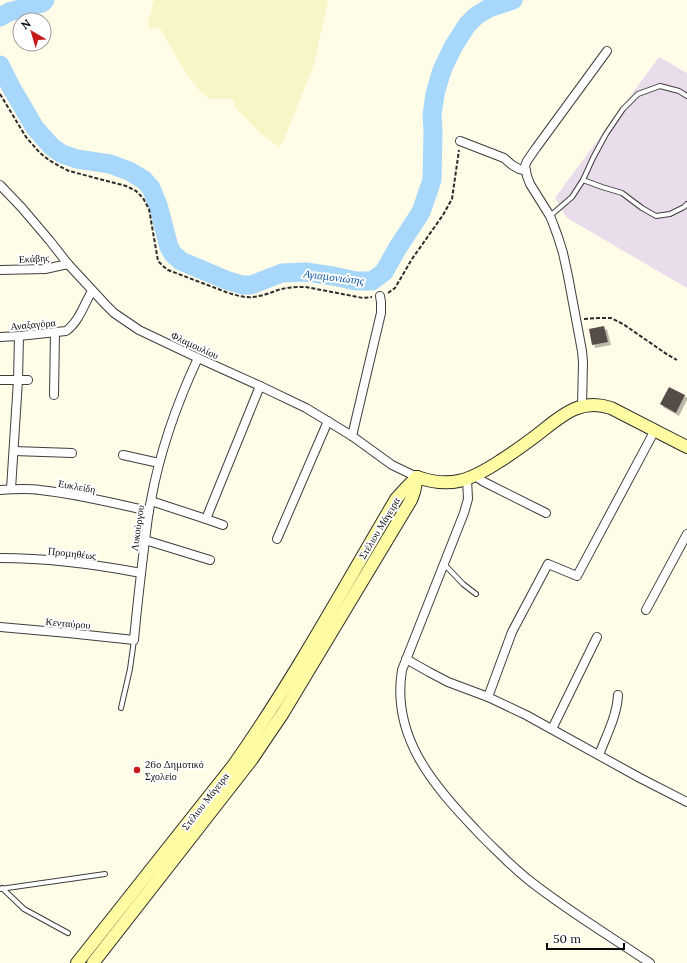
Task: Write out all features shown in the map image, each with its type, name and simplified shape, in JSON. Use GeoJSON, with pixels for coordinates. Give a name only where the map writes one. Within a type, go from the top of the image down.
{"type":"FeatureCollection","features":[{"type":"Feature","properties":{"kind":"main road"},"geometry":{"type":"LineString","coordinates":[[417,477],[441,483],[471,478],[484,472],[572,410],[593,404],[604,405],[611,408],[687,447]]}},
{"type":"Feature","properties":{"kind":"main road","name":"Στέλιου Μάγειρα"},"geometry":{"type":"LineString","coordinates":[[76,963],[222,780],[249,743],[294,673],[396,499],[417,477]]}},
{"type":"Feature","properties":{"kind":"main road","name":"Στέλιου Μάγειρα"},"geometry":{"type":"LineString","coordinates":[[92,963],[247,764],[284,713],[411,500],[417,477]]}},
{"type":"Feature","properties":{"kind":"street"},"geometry":{"type":"LineString","coordinates":[[582,406],[583,362],[577,320],[563,253],[550,216],[530,184],[525,166],[527,161],[607,52]]}},
{"type":"Feature","properties":{"kind":"street"},"geometry":{"type":"LineString","coordinates":[[460,141],[504,158],[512,165],[526,171]]}},
{"type":"Feature","properties":{"kind":"street","name":"Φλαμουλίου"},"geometry":{"type":"LineString","coordinates":[[0,185],[22,208],[92,291],[114,313],[139,330],[306,408],[352,436],[392,465],[417,477]]}},
{"type":"Feature","properties":{"kind":"street","name":"Εκάβης"},"geometry":{"type":"LineString","coordinates":[[0,270],[45,269],[68,264]]}},
{"type":"Feature","properties":{"kind":"street","name":"Αναξαγόρα"},"geometry":{"type":"LineString","coordinates":[[0,337],[66,331],[72,327],[92,291]]}},
{"type":"Feature","properties":{"kind":"street"},"geometry":{"type":"LineString","coordinates":[[352,436],[381,313],[380,296]]}},
{"type":"Feature","properties":{"kind":"street"},"geometry":{"type":"LineString","coordinates":[[54,395],[55,332]]}},
{"type":"Feature","properties":{"kind":"street"},"geometry":{"type":"LineString","coordinates":[[11,489],[18,380],[19,336]]}},
{"type":"Feature","properties":{"kind":"street","name":"Λυκούργου"},"geometry":{"type":"LineString","coordinates":[[134,640],[149,511],[159,463],[186,384],[198,358]]}},
{"type":"Feature","properties":{"kind":"street"},"geometry":{"type":"LineString","coordinates":[[0,380],[28,380]]}},
{"type":"Feature","properties":{"kind":"street"},"geometry":{"type":"LineString","coordinates":[[206,519],[260,386]]}},
{"type":"Feature","properties":{"kind":"street"},"geometry":{"type":"LineString","coordinates":[[278,539],[328,421]]}},
{"type":"Feature","properties":{"kind":"street"},"geometry":{"type":"LineString","coordinates":[[488,697],[512,632],[548,564],[576,576],[655,430]]}},
{"type":"Feature","properties":{"kind":"street"},"geometry":{"type":"LineString","coordinates":[[14,452],[72,453]]}},
{"type":"Feature","properties":{"kind":"street"},"geometry":{"type":"LineString","coordinates":[[123,455],[159,463]]}},
{"type":"Feature","properties":{"kind":"street"},"geometry":{"type":"LineString","coordinates":[[546,513],[484,482],[471,478],[467,505],[402,670],[400,689],[401,709],[405,729],[412,747],[421,763],[445,797],[487,842],[530,882],[650,963]]}},
{"type":"Feature","properties":{"kind":"street","name":"Ευκλείδη"},"geometry":{"type":"LineString","coordinates":[[0,490],[40,490],[109,502],[149,511]]}},
{"type":"Feature","properties":{"kind":"street"},"geometry":{"type":"LineString","coordinates":[[151,501],[223,525]]}},
{"type":"Feature","properties":{"kind":"street"},"geometry":{"type":"LineString","coordinates":[[646,610],[687,534]]}},
{"type":"Feature","properties":{"kind":"street"},"geometry":{"type":"LineString","coordinates":[[146,540],[210,560]]}},
{"type":"Feature","properties":{"kind":"street","name":"Προμηθέως"},"geometry":{"type":"LineString","coordinates":[[0,558],[60,561],[104,566],[141,573]]}},
{"type":"Feature","properties":{"kind":"street","name":"Κενταύρου"},"geometry":{"type":"LineString","coordinates":[[0,627],[134,640]]}},
{"type":"Feature","properties":{"kind":"street"},"geometry":{"type":"LineString","coordinates":[[552,729],[597,637]]}},
{"type":"Feature","properties":{"kind":"street"},"geometry":{"type":"LineString","coordinates":[[406,659],[448,682],[488,697],[526,715],[640,778],[687,802]]}},
{"type":"Feature","properties":{"kind":"street"},"geometry":{"type":"LineString","coordinates":[[598,755],[614,716],[618,704],[618,695]]}},
{"type":"Feature","properties":{"kind":"lane"},"geometry":{"type":"LineString","coordinates":[[550,216],[572,197],[584,180],[593,158],[606,134],[623,109],[638,94],[660,86],[679,91],[687,96]]}},
{"type":"Feature","properties":{"kind":"lane"},"geometry":{"type":"LineString","coordinates":[[584,180],[622,193],[642,208],[656,216],[670,214],[687,204]]}},
{"type":"Feature","properties":{"kind":"lane"},"geometry":{"type":"LineString","coordinates":[[444,564],[463,584],[476,594]]}},
{"type":"Feature","properties":{"kind":"lane","name":"Λυκούργου"},"geometry":{"type":"LineString","coordinates":[[121,708],[130,669],[134,640]]}},
{"type":"Feature","properties":{"kind":"lane"},"geometry":{"type":"LineString","coordinates":[[1,888],[105,874]]}},
{"type":"Feature","properties":{"kind":"lane"},"geometry":{"type":"LineString","coordinates":[[1,888],[24,909],[68,933]]}},
{"type":"Feature","properties":{"kind":"path"},"geometry":{"type":"LineString","coordinates":[[0,94],[26,137],[40,153],[49,160],[69,171],[126,186],[136,191],[143,198],[149,209],[158,261],[168,270],[226,292],[244,297],[262,296],[285,288],[299,287],[364,298],[387,294],[395,288],[412,259],[443,216],[452,199],[460,141]]}},
{"type":"Feature","properties":{"kind":"path"},"geometry":{"type":"LineString","coordinates":[[577,320],[611,318],[623,324],[677,360]]}},
{"type":"Feature","properties":{"kind":"shaded area"},"geometry":{"type":"Polygon","coordinates":[[[659,57],[687,73],[687,288],[567,218],[555,198],[659,57]]]}},
{"type":"Feature","properties":{"kind":"green space"},"geometry":{"type":"Polygon","coordinates":[[[154,0],[328,0],[314,64],[284,139],[279,147],[260,133],[235,107],[233,99],[209,99],[198,89],[180,64],[162,31],[157,27],[150,29],[148,22],[154,0]]]}},
{"type":"Feature","properties":{"kind":"building"},"geometry":{"type":"Polygon","coordinates":[[[604,326],[608,342],[592,345],[589,329],[604,326]]]}},
{"type":"Feature","properties":{"kind":"building"},"geometry":{"type":"Polygon","coordinates":[[[669,387],[685,395],[676,413],[660,404],[669,387]]]}},
{"type":"Feature","properties":{"kind":"waterway","name":"Αγιαμονιώτης"},"geometry":{"type":"LineString","coordinates":[[0,17],[9,12],[42,3],[45,0]]}},
{"type":"Feature","properties":{"kind":"waterway","name":"Αγιαμονιώτης"},"geometry":{"type":"LineString","coordinates":[[0,65],[35,128],[52,147],[62,154],[77,159],[110,164],[129,171],[144,180],[151,188],[158,205],[169,247],[173,254],[181,261],[226,280],[242,285],[251,285],[282,273],[306,272],[356,281],[372,281],[384,272],[421,212],[432,180],[432,115],[435,94],[442,70],[453,47],[467,25],[476,16],[489,8],[513,0]]}},
{"type":"Feature","properties":{"kind":"place","name":"26ο Δημοτικό Σχολείο"},"geometry":{"type":"Point","coordinates":[137,770]}}]}
